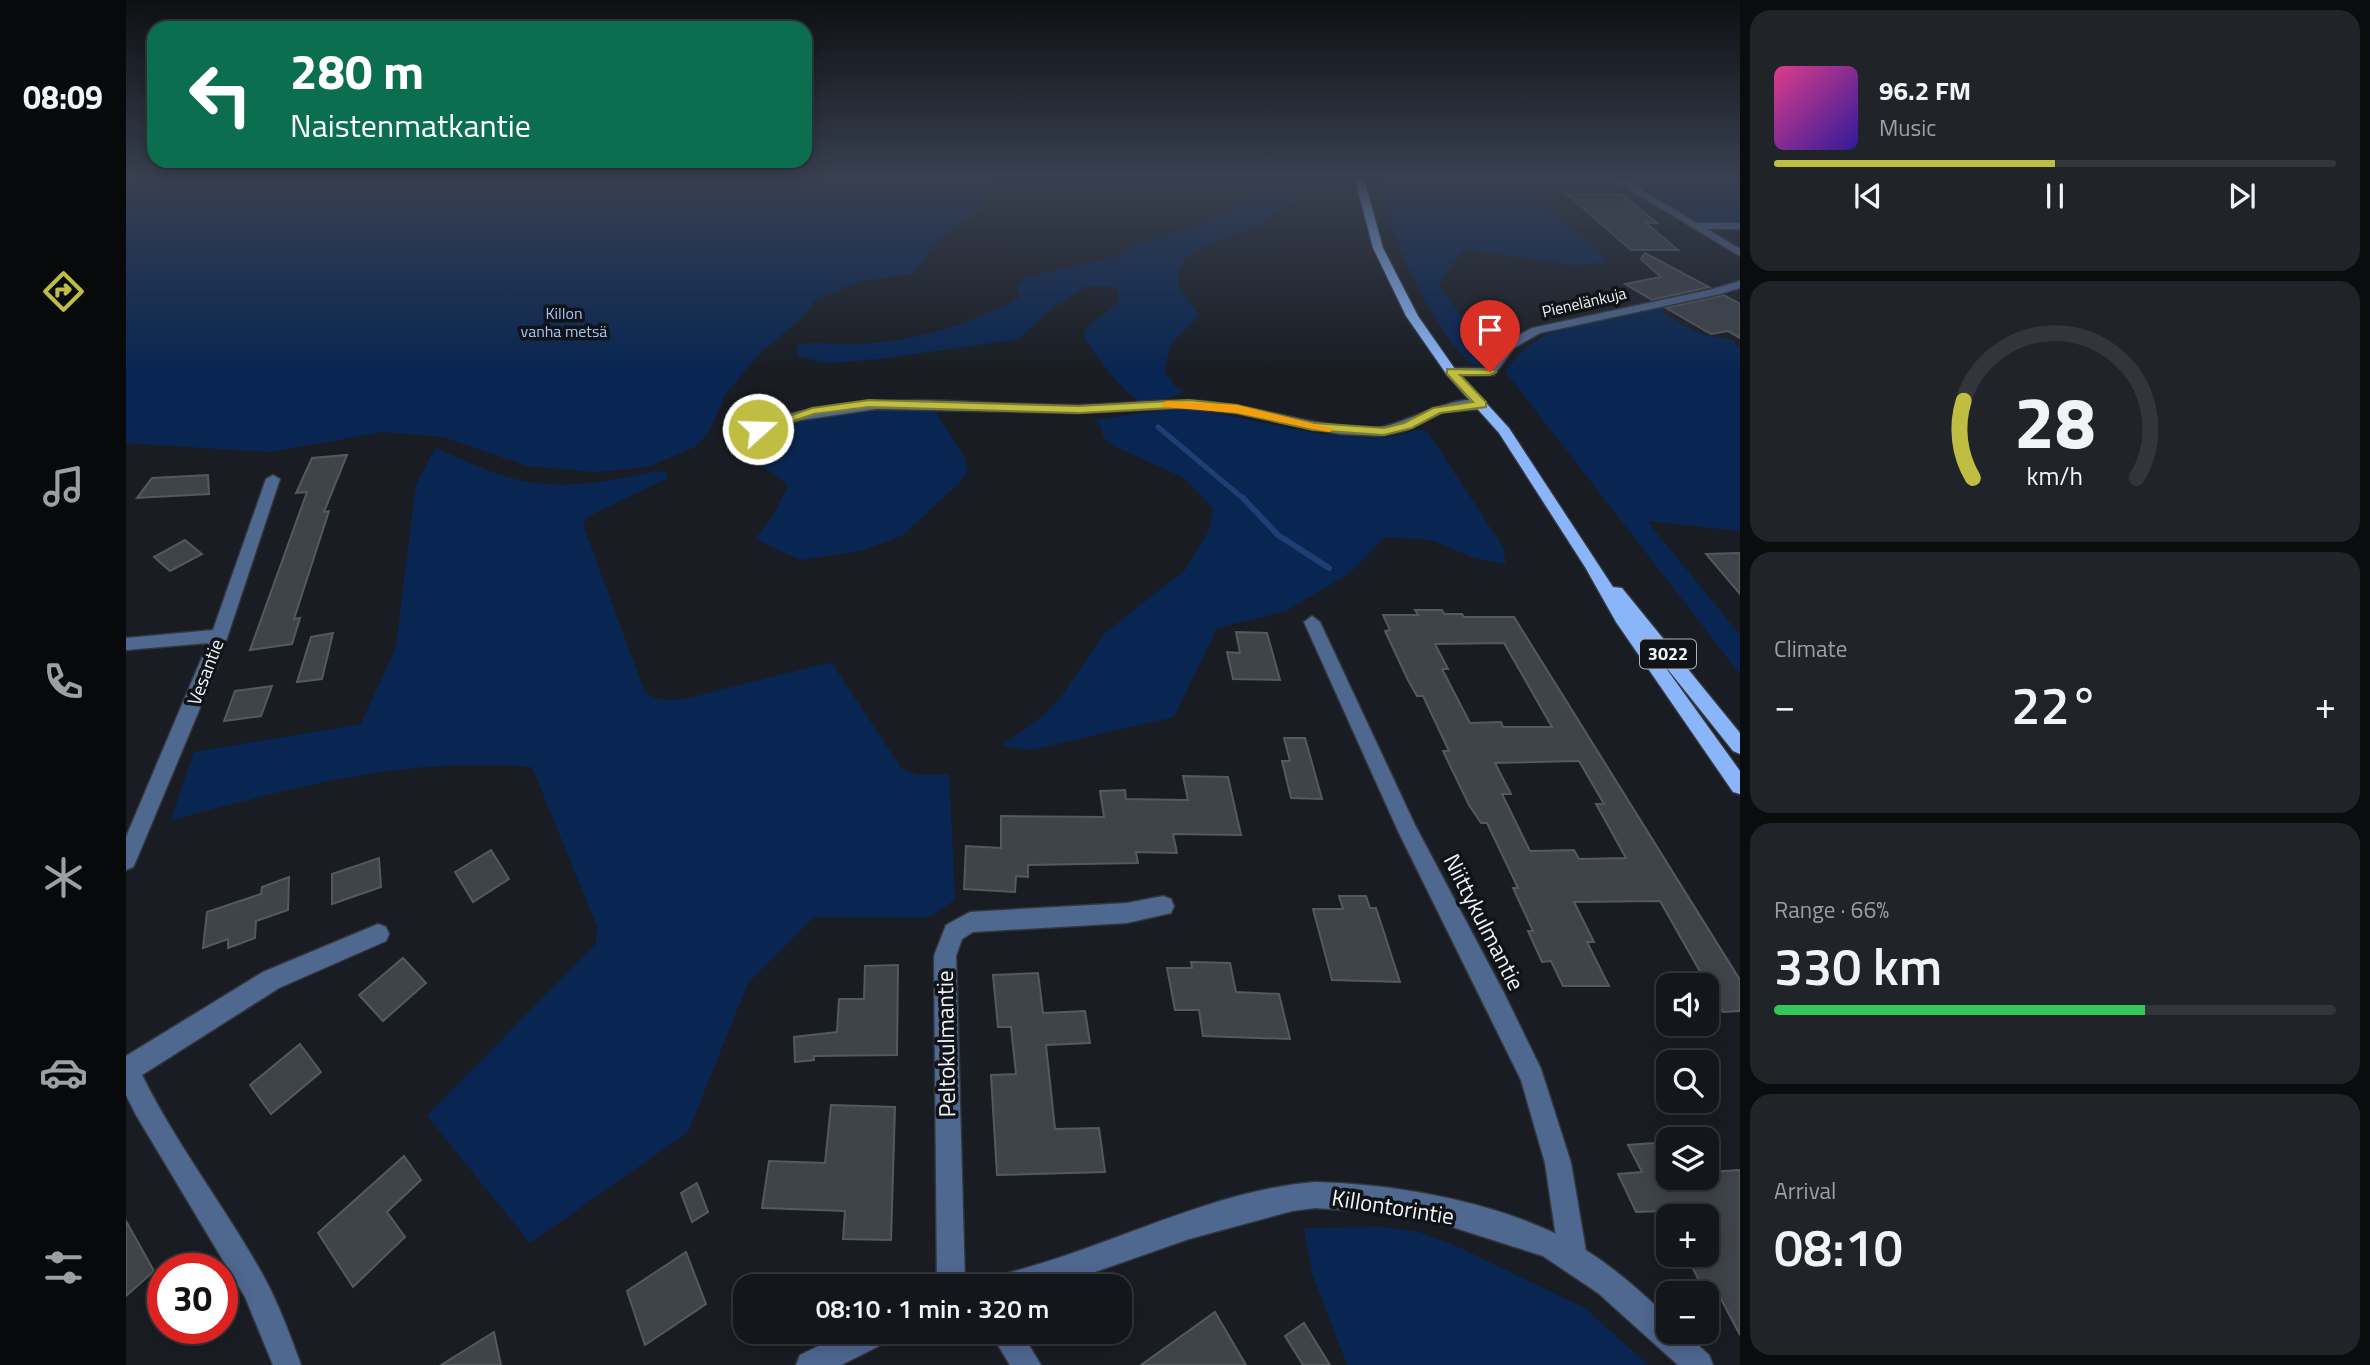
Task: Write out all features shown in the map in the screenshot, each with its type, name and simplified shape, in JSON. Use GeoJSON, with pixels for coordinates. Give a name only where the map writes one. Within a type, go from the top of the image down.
{"type":"FeatureCollection","features":[{"type":"Feature","properties":{"kind":"main road","name":"3022"},"geometry":{"type":"LineString","coordinates":[[1377,243],[1412,316],[1451,372],[1592,565],[1740,746]]}},
{"type":"Feature","properties":{"kind":"main road","name":"3022"},"geometry":{"type":"LineString","coordinates":[[1592,565],[1622,618],[1740,786]]}},
{"type":"Feature","properties":{"kind":"street"},"geometry":{"type":"LineString","coordinates":[[1723,243],[1740,253]]}},
{"type":"Feature","properties":{"kind":"street","name":"Pienelänkuja"},"geometry":{"type":"LineString","coordinates":[[1451,372],[1490,372],[1510,345],[1535,330],[1716,292],[1740,284]]}},
{"type":"Feature","properties":{"kind":"street"},"geometry":{"type":"LineString","coordinates":[[758,429],[812,411],[869,404],[1065,409],[1189,404],[1237,409],[1313,427],[1384,432],[1408,426],[1437,410],[1475,405]]}},
{"type":"Feature","properties":{"kind":"street","name":"Vesantie"},"geometry":{"type":"LineString","coordinates":[[126,861],[209,665],[273,479]]}},
{"type":"Feature","properties":{"kind":"street","name":"Niittykulmantie"},"geometry":{"type":"LineString","coordinates":[[1312,622],[1408,831],[1496,1001],[1532,1078],[1558,1163],[1573,1257]]}},
{"type":"Feature","properties":{"kind":"street"},"geometry":{"type":"LineString","coordinates":[[126,644],[144,645],[218,636]]}},
{"type":"Feature","properties":{"kind":"street","name":"Peltokulmantie"},"geometry":{"type":"LineString","coordinates":[[951,1274],[946,956],[954,932],[970,922],[1127,913],[1163,906]]}},
{"type":"Feature","properties":{"kind":"street"},"geometry":{"type":"LineString","coordinates":[[288,1365],[271,1319],[149,1118],[127,1070],[271,981],[378,934]]}},
{"type":"Feature","properties":{"kind":"street","name":"Killontorintie"},"geometry":{"type":"LineString","coordinates":[[1047,1274],[1269,1203],[1313,1195],[1383,1200],[1531,1237],[1573,1257],[1632,1304],[1699,1365]]}},
{"type":"Feature","properties":{"kind":"street"},"geometry":{"type":"LineString","coordinates":[[810,1365],[853,1344]]}},
{"type":"Feature","properties":{"kind":"street"},"geometry":{"type":"LineString","coordinates":[[1012,1344],[1027,1365]]}},
{"type":"Feature","properties":{"kind":"green space","name":"Killon vanha metsä"},"geometry":{"type":"Polygon","coordinates":[[[126,243],[935,243],[914,274],[862,281],[816,299],[801,319],[761,352],[726,393],[709,432],[695,447],[648,467],[594,472],[527,466],[443,437],[383,432],[270,452],[126,443],[126,243]]]}},
{"type":"Feature","properties":{"kind":"green space"},"geometry":{"type":"Polygon","coordinates":[[[1214,243],[1193,254],[1179,271],[1182,292],[1200,315],[1170,344],[1165,372],[1174,385],[1184,392],[1162,400],[1146,403],[1134,398],[1109,371],[1083,334],[1089,325],[1119,302],[1118,290],[1107,286],[1085,287],[1048,312],[1019,339],[880,359],[828,363],[798,356],[797,345],[885,342],[962,324],[1019,298],[1017,286],[1026,277],[1115,257],[1139,244],[1214,243]]]}},
{"type":"Feature","properties":{"kind":"green space"},"geometry":{"type":"Polygon","coordinates":[[[1398,243],[1590,243],[1607,263],[1570,265],[1463,249],[1439,286],[1477,338],[1505,349],[1488,365],[1476,366],[1464,357],[1439,324],[1398,243]]]}},
{"type":"Feature","properties":{"kind":"green space"},"geometry":{"type":"Polygon","coordinates":[[[1663,307],[1666,316],[1701,334],[1734,340],[1734,344],[1740,347],[1740,531],[1647,521],[1740,635],[1740,674],[1505,371],[1524,349],[1546,334],[1663,307]]]}},
{"type":"Feature","properties":{"kind":"green space"},"geometry":{"type":"Polygon","coordinates":[[[884,406],[934,409],[964,457],[968,471],[958,484],[903,535],[865,550],[800,560],[755,539],[773,516],[788,485],[758,462],[755,452],[770,426],[808,415],[884,406]]]}},
{"type":"Feature","properties":{"kind":"green space"},"geometry":{"type":"Polygon","coordinates":[[[1176,409],[1221,414],[1308,432],[1352,437],[1390,437],[1413,431],[1427,431],[1503,547],[1506,564],[1474,558],[1431,540],[1385,537],[1350,573],[1286,611],[1217,628],[1174,717],[1030,750],[1001,746],[1043,716],[1060,698],[1105,633],[1185,570],[1209,530],[1213,508],[1184,478],[1116,447],[1104,438],[1099,423],[1092,420],[1176,409]]]}},
{"type":"Feature","properties":{"kind":"green space"},"geometry":{"type":"Polygon","coordinates":[[[435,448],[501,475],[548,484],[585,484],[657,471],[665,472],[668,478],[587,517],[583,525],[644,690],[658,699],[685,699],[828,663],[833,665],[902,769],[919,775],[949,774],[955,900],[927,918],[814,917],[748,983],[688,1132],[530,1243],[427,1116],[596,943],[597,926],[532,767],[439,766],[394,770],[305,786],[171,820],[194,752],[361,724],[396,647],[416,485],[435,448]]]}},
{"type":"Feature","properties":{"kind":"green space"},"geometry":{"type":"Polygon","coordinates":[[[1381,1227],[1419,1232],[1456,1246],[1585,1308],[1648,1365],[1347,1365],[1312,1273],[1304,1228],[1381,1227]]]}},
{"type":"Feature","properties":{"kind":"building"},"geometry":{"type":"Polygon","coordinates":[[[1623,243],[1669,243],[1678,250],[1631,250],[1623,243]]]}},
{"type":"Feature","properties":{"kind":"building"},"geometry":{"type":"Polygon","coordinates":[[[1645,253],[1709,287],[1652,300],[1625,284],[1661,277],[1641,259],[1645,253]]]}},
{"type":"Feature","properties":{"kind":"building"},"geometry":{"type":"Polygon","coordinates":[[[1724,295],[1740,304],[1740,338],[1728,331],[1711,334],[1666,308],[1724,295]]]}},
{"type":"Feature","properties":{"kind":"building"},"geometry":{"type":"Polygon","coordinates":[[[347,455],[324,512],[329,511],[294,619],[300,618],[292,644],[250,650],[307,492],[296,493],[312,458],[347,455]]]}},
{"type":"Feature","properties":{"kind":"building"},"geometry":{"type":"Polygon","coordinates":[[[208,475],[209,494],[137,498],[152,478],[208,475]]]}},
{"type":"Feature","properties":{"kind":"building"},"geometry":{"type":"Polygon","coordinates":[[[185,540],[202,554],[170,571],[154,557],[185,540]]]}},
{"type":"Feature","properties":{"kind":"building"},"geometry":{"type":"Polygon","coordinates":[[[1740,553],[1740,594],[1706,554],[1740,553]]]}},
{"type":"Feature","properties":{"kind":"building"},"geometry":{"type":"Polygon","coordinates":[[[1415,610],[1442,610],[1444,614],[1462,614],[1464,617],[1514,617],[1740,980],[1740,1011],[1723,1012],[1719,1005],[1719,973],[1701,973],[1660,901],[1574,902],[1594,942],[1587,942],[1609,986],[1563,986],[1551,961],[1542,962],[1528,931],[1533,931],[1513,888],[1518,888],[1487,823],[1481,823],[1469,805],[1443,751],[1449,751],[1423,696],[1417,696],[1385,631],[1390,630],[1383,615],[1418,615],[1415,610]],[[1504,643],[1435,644],[1448,669],[1442,669],[1470,723],[1501,722],[1503,727],[1552,727],[1504,643]],[[1579,761],[1495,763],[1511,794],[1502,794],[1530,851],[1574,850],[1579,859],[1626,858],[1596,804],[1604,804],[1579,761]]]}},
{"type":"Feature","properties":{"kind":"building"},"geometry":{"type":"Polygon","coordinates":[[[1236,632],[1267,633],[1280,680],[1233,679],[1227,652],[1240,653],[1236,632]]]}},
{"type":"Feature","properties":{"kind":"building"},"geometry":{"type":"Polygon","coordinates":[[[333,633],[322,679],[297,682],[311,637],[333,633]]]}},
{"type":"Feature","properties":{"kind":"building"},"geometry":{"type":"Polygon","coordinates":[[[272,686],[261,716],[224,721],[235,691],[272,686]]]}},
{"type":"Feature","properties":{"kind":"building"},"geometry":{"type":"Polygon","coordinates":[[[1284,738],[1305,738],[1322,799],[1291,798],[1282,761],[1290,761],[1284,738]]]}},
{"type":"Feature","properties":{"kind":"building"},"geometry":{"type":"Polygon","coordinates":[[[1183,776],[1228,777],[1241,835],[1173,834],[1177,853],[1136,852],[1138,863],[1028,865],[1028,877],[1016,876],[1015,892],[964,889],[966,846],[1001,848],[1001,816],[1104,817],[1100,791],[1125,790],[1126,799],[1188,800],[1183,776]]]}},
{"type":"Feature","properties":{"kind":"building"},"geometry":{"type":"Polygon","coordinates":[[[491,850],[509,879],[473,902],[455,872],[491,850]]]}},
{"type":"Feature","properties":{"kind":"building"},"geometry":{"type":"Polygon","coordinates":[[[379,858],[381,887],[332,904],[332,874],[379,858]]]}},
{"type":"Feature","properties":{"kind":"building"},"geometry":{"type":"Polygon","coordinates":[[[289,877],[288,910],[256,921],[255,938],[228,948],[228,939],[203,948],[207,912],[261,894],[262,887],[289,877]]]}},
{"type":"Feature","properties":{"kind":"building"},"geometry":{"type":"Polygon","coordinates":[[[1339,896],[1366,896],[1370,908],[1376,908],[1400,982],[1332,980],[1313,909],[1343,909],[1339,896]]]}},
{"type":"Feature","properties":{"kind":"building"},"geometry":{"type":"Polygon","coordinates":[[[403,958],[426,983],[383,1021],[359,995],[403,958]]]}},
{"type":"Feature","properties":{"kind":"building"},"geometry":{"type":"Polygon","coordinates":[[[1191,962],[1230,963],[1236,992],[1279,994],[1290,1039],[1203,1036],[1199,1010],[1175,1010],[1167,968],[1192,968],[1191,962]]]}},
{"type":"Feature","properties":{"kind":"building"},"geometry":{"type":"Polygon","coordinates":[[[898,965],[897,1055],[814,1056],[814,1060],[795,1062],[794,1037],[837,1032],[839,999],[864,999],[865,966],[898,965]]]}},
{"type":"Feature","properties":{"kind":"building"},"geometry":{"type":"Polygon","coordinates":[[[1038,973],[1043,1013],[1085,1011],[1090,1043],[1046,1045],[1055,1129],[1099,1128],[1105,1172],[997,1175],[991,1075],[1016,1074],[1011,1027],[998,1027],[993,975],[1038,973]]]}},
{"type":"Feature","properties":{"kind":"building"},"geometry":{"type":"Polygon","coordinates":[[[300,1044],[321,1072],[271,1114],[250,1085],[300,1044]]]}},
{"type":"Feature","properties":{"kind":"building"},"geometry":{"type":"Polygon","coordinates":[[[831,1105],[895,1107],[891,1240],[843,1239],[845,1211],[762,1208],[769,1161],[825,1163],[831,1105]]]}},
{"type":"Feature","properties":{"kind":"building"},"geometry":{"type":"Polygon","coordinates":[[[1656,1143],[1656,1190],[1719,1190],[1719,1171],[1740,1170],[1740,1335],[1719,1297],[1719,1281],[1699,1281],[1692,1267],[1719,1267],[1719,1204],[1656,1204],[1656,1211],[1636,1212],[1618,1174],[1642,1172],[1628,1145],[1656,1143]]]}},
{"type":"Feature","properties":{"kind":"building"},"geometry":{"type":"Polygon","coordinates":[[[404,1156],[421,1180],[387,1212],[405,1237],[353,1287],[318,1233],[404,1156]]]}},
{"type":"Feature","properties":{"kind":"building"},"geometry":{"type":"Polygon","coordinates":[[[697,1183],[708,1212],[692,1222],[681,1193],[697,1183]]]}},
{"type":"Feature","properties":{"kind":"building"},"geometry":{"type":"Polygon","coordinates":[[[126,1221],[147,1258],[147,1277],[126,1296],[126,1221]]]}},
{"type":"Feature","properties":{"kind":"building"},"geometry":{"type":"Polygon","coordinates":[[[686,1252],[706,1304],[645,1345],[627,1291],[686,1252]]]}},
{"type":"Feature","properties":{"kind":"building"},"geometry":{"type":"Polygon","coordinates":[[[1215,1312],[1246,1365],[1141,1365],[1215,1312]]]}},
{"type":"Feature","properties":{"kind":"building"},"geometry":{"type":"Polygon","coordinates":[[[1304,1323],[1330,1365],[1303,1365],[1285,1336],[1304,1323]]]}},
{"type":"Feature","properties":{"kind":"building"},"geometry":{"type":"Polygon","coordinates":[[[494,1332],[501,1365],[441,1365],[494,1332]]]}},
{"type":"Feature","properties":{"kind":"waterway"},"geometry":{"type":"LineString","coordinates":[[1158,427],[1244,500]]}},
{"type":"Feature","properties":{"kind":"waterway"},"geometry":{"type":"LineString","coordinates":[[1244,500],[1278,535],[1329,568]]}},
{"type":"Feature","properties":{"kind":"slow traffic"},"geometry":{"type":"LineString","coordinates":[[1167,404],[1212,405],[1329,429]]}},
{"type":"Feature","properties":{"kind":"route"},"geometry":{"type":"LineString","coordinates":[[758,429],[812,411],[850,405],[1111,409],[1189,404],[1237,409],[1313,427],[1384,432],[1408,426],[1437,410],[1482,405],[1451,372],[1490,372]]}}]}
